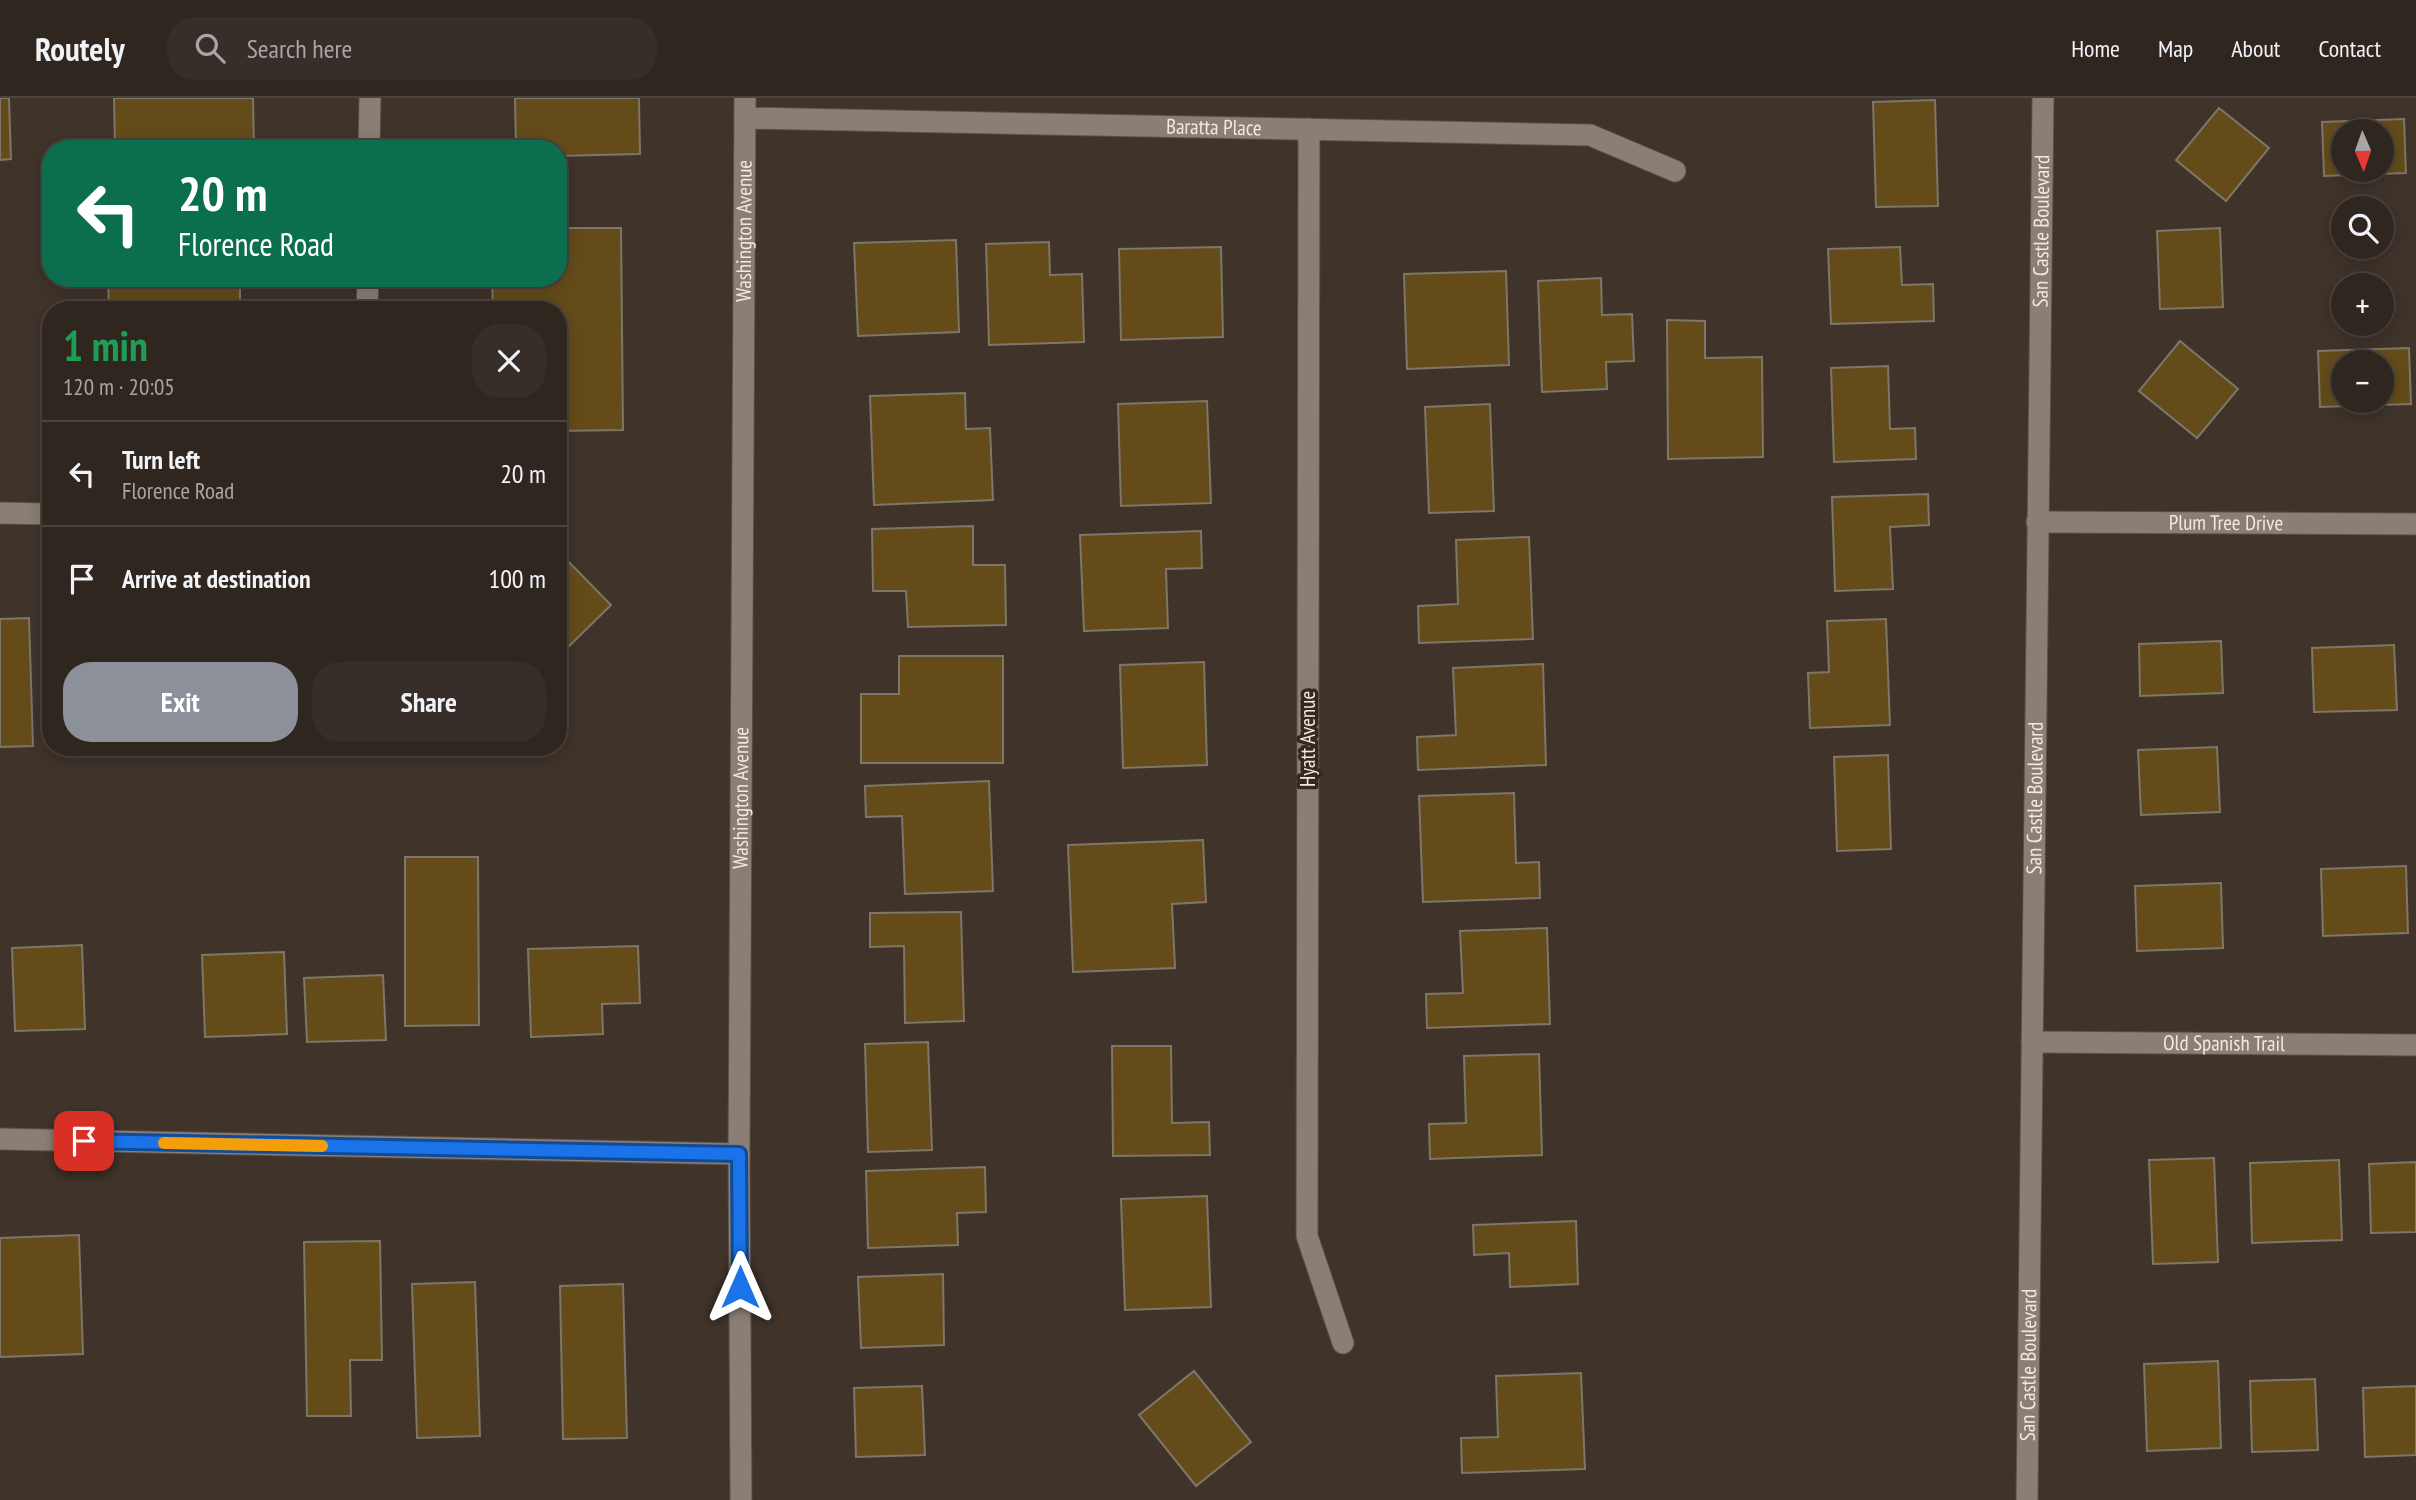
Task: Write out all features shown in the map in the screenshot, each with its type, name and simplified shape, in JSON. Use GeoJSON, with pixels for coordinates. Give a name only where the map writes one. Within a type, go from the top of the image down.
{"type":"FeatureCollection","features":[{"type":"Feature","properties":{"kind":"street"},"geometry":{"type":"LineString","coordinates":[[369,140],[370,98]]}},
{"type":"Feature","properties":{"kind":"street","name":"San Castle Boulevard"},"geometry":{"type":"LineString","coordinates":[[2027,1500],[2043,98]]}},
{"type":"Feature","properties":{"kind":"street","name":"Baratta Place"},"geometry":{"type":"LineString","coordinates":[[745,108],[1309,129],[1590,135],[1675,171]]}},
{"type":"Feature","properties":{"kind":"street","name":"Washington Avenue"},"geometry":{"type":"LineString","coordinates":[[741,1500],[739,1154],[745,108]]}},
{"type":"Feature","properties":{"kind":"street","name":"Hyatt Avenue"},"geometry":{"type":"LineString","coordinates":[[1309,129],[1307,1237],[1343,1343]]}},
{"type":"Feature","properties":{"kind":"street"},"geometry":{"type":"LineString","coordinates":[[0,513],[42,514]]}},
{"type":"Feature","properties":{"kind":"street","name":"Plum Tree Drive"},"geometry":{"type":"LineString","coordinates":[[2038,522],[2416,524]]}},
{"type":"Feature","properties":{"kind":"street","name":"Old Spanish Trail"},"geometry":{"type":"LineString","coordinates":[[2032,1042],[2416,1045]]}},
{"type":"Feature","properties":{"kind":"street"},"geometry":{"type":"LineString","coordinates":[[0,1139],[739,1154]]}},
{"type":"Feature","properties":{"kind":"building"},"geometry":{"type":"Polygon","coordinates":[[[0,98],[9,98],[11,159],[0,160],[0,98]]]}},
{"type":"Feature","properties":{"kind":"building"},"geometry":{"type":"Polygon","coordinates":[[[114,98],[253,98],[254,140],[115,140],[114,98]]]}},
{"type":"Feature","properties":{"kind":"building"},"geometry":{"type":"Polygon","coordinates":[[[515,98],[639,98],[640,154],[567,156],[567,140],[516,140],[515,98]]]}},
{"type":"Feature","properties":{"kind":"building"},"geometry":{"type":"Polygon","coordinates":[[[1935,100],[1938,206],[1876,207],[1873,102],[1935,100]]]}},
{"type":"Feature","properties":{"kind":"building"},"geometry":{"type":"Polygon","coordinates":[[[2219,108],[2269,148],[2226,201],[2176,160],[2219,108]]]}},
{"type":"Feature","properties":{"kind":"building"},"geometry":{"type":"Polygon","coordinates":[[[2394,119],[2404,119],[2406,173],[2394,173],[2394,119]]]}},
{"type":"Feature","properties":{"kind":"building"},"geometry":{"type":"Polygon","coordinates":[[[2322,122],[2331,122],[2331,176],[2324,176],[2322,122]]]}},
{"type":"Feature","properties":{"kind":"building"},"geometry":{"type":"Polygon","coordinates":[[[567,228],[621,228],[623,430],[567,431],[567,301],[493,301],[492,287],[567,287],[567,228]]]}},
{"type":"Feature","properties":{"kind":"building"},"geometry":{"type":"Polygon","coordinates":[[[2220,228],[2223,307],[2160,309],[2157,231],[2220,228]]]}},
{"type":"Feature","properties":{"kind":"building"},"geometry":{"type":"Polygon","coordinates":[[[956,240],[959,332],[858,336],[854,243],[956,240]]]}},
{"type":"Feature","properties":{"kind":"building"},"geometry":{"type":"Polygon","coordinates":[[[1049,242],[1050,275],[1082,274],[1084,342],[989,345],[986,244],[1049,242]]]}},
{"type":"Feature","properties":{"kind":"building"},"geometry":{"type":"Polygon","coordinates":[[[1221,247],[1223,337],[1121,340],[1119,249],[1221,247]]]}},
{"type":"Feature","properties":{"kind":"building"},"geometry":{"type":"Polygon","coordinates":[[[1900,247],[1902,285],[1933,284],[1934,321],[1831,324],[1828,249],[1900,247]]]}},
{"type":"Feature","properties":{"kind":"building"},"geometry":{"type":"Polygon","coordinates":[[[1506,271],[1509,365],[1407,369],[1404,274],[1506,271]]]}},
{"type":"Feature","properties":{"kind":"building"},"geometry":{"type":"Polygon","coordinates":[[[1601,278],[1602,315],[1632,314],[1634,361],[1606,362],[1607,389],[1542,392],[1538,281],[1601,278]]]}},
{"type":"Feature","properties":{"kind":"building"},"geometry":{"type":"Polygon","coordinates":[[[108,287],[240,287],[240,301],[109,301],[108,287]]]}},
{"type":"Feature","properties":{"kind":"building"},"geometry":{"type":"Polygon","coordinates":[[[1667,320],[1705,321],[1705,358],[1762,357],[1763,457],[1668,459],[1667,320]]]}},
{"type":"Feature","properties":{"kind":"building"},"geometry":{"type":"Polygon","coordinates":[[[2180,341],[2238,389],[2197,438],[2139,391],[2180,341]]]}},
{"type":"Feature","properties":{"kind":"building"},"geometry":{"type":"Polygon","coordinates":[[[2409,348],[2411,404],[2394,405],[2394,350],[2348,350],[2409,348]]]}},
{"type":"Feature","properties":{"kind":"building"},"geometry":{"type":"Polygon","coordinates":[[[2318,351],[2331,351],[2331,407],[2320,407],[2318,351]]]}},
{"type":"Feature","properties":{"kind":"building"},"geometry":{"type":"Polygon","coordinates":[[[1888,366],[1890,429],[1915,428],[1916,459],[1834,462],[1831,368],[1888,366]]]}},
{"type":"Feature","properties":{"kind":"building"},"geometry":{"type":"Polygon","coordinates":[[[965,393],[966,429],[990,428],[993,500],[874,505],[870,396],[965,393]]]}},
{"type":"Feature","properties":{"kind":"building"},"geometry":{"type":"Polygon","coordinates":[[[1207,401],[1211,503],[1121,506],[1118,404],[1207,401]]]}},
{"type":"Feature","properties":{"kind":"building"},"geometry":{"type":"Polygon","coordinates":[[[1490,404],[1494,511],[1429,513],[1425,407],[1490,404]]]}},
{"type":"Feature","properties":{"kind":"building"},"geometry":{"type":"Polygon","coordinates":[[[1928,494],[1929,525],[1890,527],[1893,589],[1835,591],[1832,497],[1928,494]]]}},
{"type":"Feature","properties":{"kind":"building"},"geometry":{"type":"Polygon","coordinates":[[[973,526],[973,565],[1005,565],[1006,625],[908,627],[906,591],[873,591],[872,529],[973,526]]]}},
{"type":"Feature","properties":{"kind":"building"},"geometry":{"type":"Polygon","coordinates":[[[1201,531],[1202,568],[1166,569],[1168,628],[1084,631],[1080,535],[1201,531]]]}},
{"type":"Feature","properties":{"kind":"building"},"geometry":{"type":"Polygon","coordinates":[[[1529,537],[1533,639],[1419,643],[1418,606],[1458,604],[1456,540],[1529,537]]]}},
{"type":"Feature","properties":{"kind":"building"},"geometry":{"type":"Polygon","coordinates":[[[567,560],[611,605],[567,648],[567,560]]]}},
{"type":"Feature","properties":{"kind":"building"},"geometry":{"type":"Polygon","coordinates":[[[29,618],[33,746],[0,747],[0,619],[29,618]]]}},
{"type":"Feature","properties":{"kind":"building"},"geometry":{"type":"Polygon","coordinates":[[[1886,619],[1890,725],[1810,728],[1808,673],[1829,672],[1827,621],[1886,619]]]}},
{"type":"Feature","properties":{"kind":"building"},"geometry":{"type":"Polygon","coordinates":[[[2221,641],[2223,693],[2140,696],[2139,644],[2221,641]]]}},
{"type":"Feature","properties":{"kind":"building"},"geometry":{"type":"Polygon","coordinates":[[[2394,645],[2397,710],[2314,712],[2312,648],[2394,645]]]}},
{"type":"Feature","properties":{"kind":"building"},"geometry":{"type":"Polygon","coordinates":[[[899,656],[1003,656],[1003,763],[861,763],[861,694],[899,694],[899,656]]]}},
{"type":"Feature","properties":{"kind":"building"},"geometry":{"type":"Polygon","coordinates":[[[1204,662],[1207,765],[1123,768],[1120,665],[1204,662]]]}},
{"type":"Feature","properties":{"kind":"building"},"geometry":{"type":"Polygon","coordinates":[[[1543,664],[1546,765],[1418,770],[1417,737],[1456,735],[1453,668],[1543,664]]]}},
{"type":"Feature","properties":{"kind":"building"},"geometry":{"type":"Polygon","coordinates":[[[2217,747],[2220,812],[2141,815],[2138,750],[2217,747]]]}},
{"type":"Feature","properties":{"kind":"building"},"geometry":{"type":"Polygon","coordinates":[[[1888,755],[1891,849],[1837,851],[1834,757],[1888,755]]]}},
{"type":"Feature","properties":{"kind":"building"},"geometry":{"type":"Polygon","coordinates":[[[989,781],[993,891],[905,894],[902,816],[866,817],[865,786],[989,781]]]}},
{"type":"Feature","properties":{"kind":"building"},"geometry":{"type":"Polygon","coordinates":[[[1514,793],[1516,863],[1539,862],[1540,898],[1423,902],[1419,796],[1514,793]]]}},
{"type":"Feature","properties":{"kind":"building"},"geometry":{"type":"Polygon","coordinates":[[[1203,840],[1206,902],[1172,904],[1175,968],[1073,972],[1068,845],[1203,840]]]}},
{"type":"Feature","properties":{"kind":"building"},"geometry":{"type":"Polygon","coordinates":[[[405,857],[478,857],[479,1025],[405,1026],[405,857]]]}},
{"type":"Feature","properties":{"kind":"building"},"geometry":{"type":"Polygon","coordinates":[[[2406,866],[2408,933],[2323,936],[2321,869],[2406,866]]]}},
{"type":"Feature","properties":{"kind":"building"},"geometry":{"type":"Polygon","coordinates":[[[2221,883],[2223,948],[2137,951],[2135,886],[2221,883]]]}},
{"type":"Feature","properties":{"kind":"building"},"geometry":{"type":"Polygon","coordinates":[[[961,912],[964,1021],[905,1023],[904,946],[870,947],[870,913],[961,912]]]}},
{"type":"Feature","properties":{"kind":"building"},"geometry":{"type":"Polygon","coordinates":[[[1547,928],[1550,1024],[1427,1028],[1426,994],[1463,993],[1460,931],[1547,928]]]}},
{"type":"Feature","properties":{"kind":"building"},"geometry":{"type":"Polygon","coordinates":[[[82,945],[85,1029],[15,1031],[12,948],[82,945]]]}},
{"type":"Feature","properties":{"kind":"building"},"geometry":{"type":"Polygon","coordinates":[[[638,946],[640,1003],[602,1004],[603,1034],[531,1037],[528,949],[638,946]]]}},
{"type":"Feature","properties":{"kind":"building"},"geometry":{"type":"Polygon","coordinates":[[[284,952],[287,1034],[205,1037],[202,955],[284,952]]]}},
{"type":"Feature","properties":{"kind":"building"},"geometry":{"type":"Polygon","coordinates":[[[383,975],[386,1040],[307,1042],[304,978],[383,975]]]}},
{"type":"Feature","properties":{"kind":"building"},"geometry":{"type":"Polygon","coordinates":[[[928,1042],[932,1150],[868,1152],[865,1044],[928,1042]]]}},
{"type":"Feature","properties":{"kind":"building"},"geometry":{"type":"Polygon","coordinates":[[[1112,1046],[1171,1046],[1172,1123],[1209,1122],[1210,1155],[1113,1156],[1112,1046]]]}},
{"type":"Feature","properties":{"kind":"building"},"geometry":{"type":"Polygon","coordinates":[[[1539,1054],[1542,1155],[1430,1159],[1429,1124],[1466,1123],[1464,1056],[1539,1054]]]}},
{"type":"Feature","properties":{"kind":"building"},"geometry":{"type":"Polygon","coordinates":[[[2214,1158],[2218,1262],[2153,1264],[2149,1160],[2214,1158]]]}},
{"type":"Feature","properties":{"kind":"building"},"geometry":{"type":"Polygon","coordinates":[[[2339,1160],[2342,1240],[2252,1243],[2250,1163],[2339,1160]]]}},
{"type":"Feature","properties":{"kind":"building"},"geometry":{"type":"Polygon","coordinates":[[[2416,1162],[2416,1232],[2371,1233],[2369,1164],[2416,1162]]]}},
{"type":"Feature","properties":{"kind":"building"},"geometry":{"type":"Polygon","coordinates":[[[985,1167],[986,1212],[957,1213],[958,1245],[868,1248],[866,1171],[985,1167]]]}},
{"type":"Feature","properties":{"kind":"building"},"geometry":{"type":"Polygon","coordinates":[[[1207,1196],[1211,1307],[1125,1310],[1121,1199],[1207,1196]]]}},
{"type":"Feature","properties":{"kind":"building"},"geometry":{"type":"Polygon","coordinates":[[[1576,1221],[1578,1284],[1510,1287],[1509,1253],[1474,1255],[1473,1225],[1576,1221]]]}},
{"type":"Feature","properties":{"kind":"building"},"geometry":{"type":"Polygon","coordinates":[[[79,1235],[83,1354],[0,1357],[0,1238],[79,1235]]]}},
{"type":"Feature","properties":{"kind":"building"},"geometry":{"type":"Polygon","coordinates":[[[380,1241],[382,1360],[350,1360],[351,1416],[307,1416],[304,1242],[380,1241]]]}},
{"type":"Feature","properties":{"kind":"building"},"geometry":{"type":"Polygon","coordinates":[[[943,1274],[944,1345],[861,1348],[858,1277],[943,1274]]]}},
{"type":"Feature","properties":{"kind":"building"},"geometry":{"type":"Polygon","coordinates":[[[475,1282],[480,1436],[417,1438],[412,1284],[475,1282]]]}},
{"type":"Feature","properties":{"kind":"building"},"geometry":{"type":"Polygon","coordinates":[[[623,1284],[627,1438],[563,1439],[560,1286],[623,1284]]]}},
{"type":"Feature","properties":{"kind":"building"},"geometry":{"type":"Polygon","coordinates":[[[2218,1361],[2221,1448],[2147,1451],[2144,1364],[2218,1361]]]}},
{"type":"Feature","properties":{"kind":"building"},"geometry":{"type":"Polygon","coordinates":[[[1194,1371],[1251,1442],[1196,1486],[1139,1415],[1194,1371]]]}},
{"type":"Feature","properties":{"kind":"building"},"geometry":{"type":"Polygon","coordinates":[[[1581,1373],[1585,1469],[1462,1473],[1461,1438],[1498,1437],[1496,1376],[1581,1373]]]}},
{"type":"Feature","properties":{"kind":"building"},"geometry":{"type":"Polygon","coordinates":[[[2315,1379],[2318,1450],[2252,1452],[2250,1381],[2315,1379]]]}},
{"type":"Feature","properties":{"kind":"building"},"geometry":{"type":"Polygon","coordinates":[[[922,1386],[925,1455],[856,1457],[854,1388],[922,1386]]]}},
{"type":"Feature","properties":{"kind":"building"},"geometry":{"type":"Polygon","coordinates":[[[2416,1386],[2416,1455],[2365,1457],[2363,1388],[2416,1386]]]}},
{"type":"Feature","properties":{"kind":"slow traffic"},"geometry":{"type":"LineString","coordinates":[[164,1143],[322,1146]]}},
{"type":"Feature","properties":{"kind":"route"},"geometry":{"type":"LineString","coordinates":[[84,1141],[739,1154],[740,1287]]}}]}
